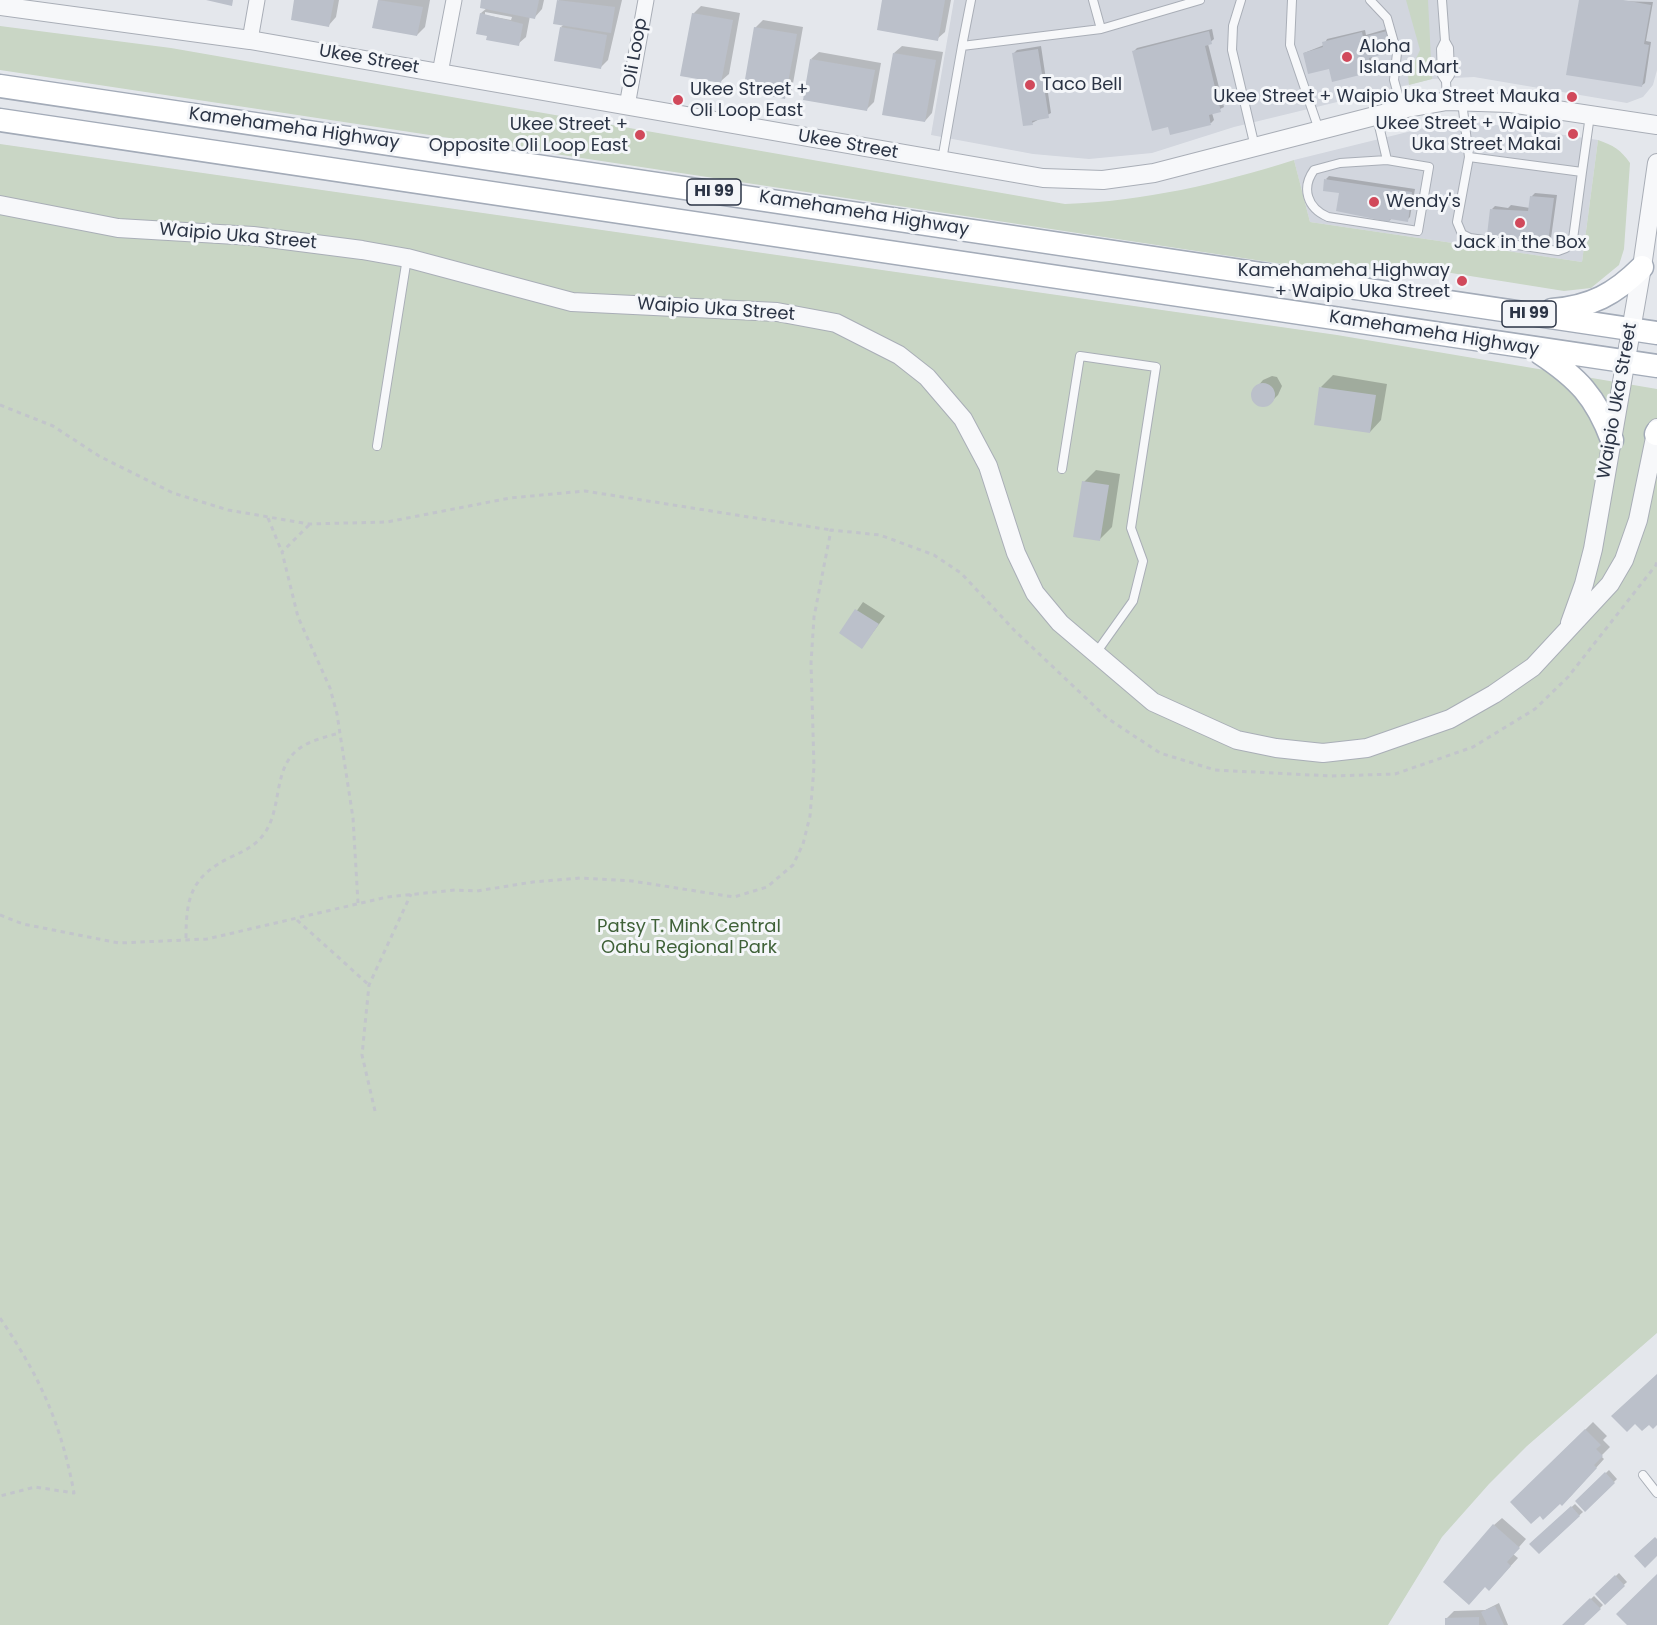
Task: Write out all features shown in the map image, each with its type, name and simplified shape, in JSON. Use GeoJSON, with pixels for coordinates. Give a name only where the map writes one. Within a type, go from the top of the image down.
{"type":"FeatureCollection","features":[{"type":"Feature","properties":{"kind":"main road","name":"Kamehameha Highway"},"geometry":{"type":"LineString","coordinates":[[0,86],[1657,333]]}},
{"type":"Feature","properties":{"kind":"main road","name":"Kamehameha Highway"},"geometry":{"type":"LineString","coordinates":[[0,120],[1657,366]]}},
{"type":"Feature","properties":{"kind":"main road"},"geometry":{"type":"LineString","coordinates":[[1496,309],[1576,308],[1609,295],[1642,267]]}},
{"type":"Feature","properties":{"kind":"main road"},"geometry":{"type":"LineString","coordinates":[[1533,349],[1568,372],[1580,384],[1596,405],[1612,440]]}},
{"type":"Feature","properties":{"kind":"street"},"geometry":{"type":"LineString","coordinates":[[250,40],[257,0]]}},
{"type":"Feature","properties":{"kind":"street"},"geometry":{"type":"LineString","coordinates":[[441,73],[454,0]]}},
{"type":"Feature","properties":{"kind":"street","name":"Oli Loop"},"geometry":{"type":"LineString","coordinates":[[627,106],[646,0]]}},
{"type":"Feature","properties":{"kind":"street","name":"Ukee Street"},"geometry":{"type":"LineString","coordinates":[[0,6],[250,40],[1043,178],[1103,180],[1154,173],[1376,115],[1454,100],[1510,103],[1657,125]]}},
{"type":"Feature","properties":{"kind":"street","name":"Waipio Uka Street"},"geometry":{"type":"LineString","coordinates":[[1564,635],[1584,584],[1593,549],[1642,267],[1657,163]]}},
{"type":"Feature","properties":{"kind":"street","name":"Waipio Uka Street"},"geometry":{"type":"LineString","coordinates":[[0,205],[118,228],[252,236],[407,258],[572,302],[803,315],[836,323],[899,355],[927,377],[963,419],[988,466],[1016,554],[1035,593],[1060,623],[1153,702],[1237,740],[1276,748],[1323,753],[1367,748],[1450,719],[1494,694],[1533,667],[1610,584],[1624,560],[1638,520],[1657,431]]}},
{"type":"Feature","properties":{"kind":"lane"},"geometry":{"type":"LineString","coordinates":[[941,161],[971,0]]}},
{"type":"Feature","properties":{"kind":"lane"},"geometry":{"type":"LineString","coordinates":[[1093,0],[1101,29]]}},
{"type":"Feature","properties":{"kind":"lane"},"geometry":{"type":"LineString","coordinates":[[962,46],[1101,29],[1200,0]]}},
{"type":"Feature","properties":{"kind":"lane"},"geometry":{"type":"LineString","coordinates":[[1241,0],[1233,26],[1232,50],[1255,147]]}},
{"type":"Feature","properties":{"kind":"lane"},"geometry":{"type":"LineString","coordinates":[[1292,0],[1290,45],[1319,130]]}},
{"type":"Feature","properties":{"kind":"lane"},"geometry":{"type":"LineString","coordinates":[[1370,0],[1387,18],[1397,53],[1394,80],[1402,109]]}},
{"type":"Feature","properties":{"kind":"lane"},"geometry":{"type":"LineString","coordinates":[[1442,0],[1445,41],[1449,48],[1450,75],[1446,81],[1454,100],[1469,157],[1457,222],[1462,234],[1470,238],[1558,251],[1566,248],[1573,239],[1590,115]]}},
{"type":"Feature","properties":{"kind":"lane"},"geometry":{"type":"LineString","coordinates":[[1376,115],[1387,160]]}},
{"type":"Feature","properties":{"kind":"lane"},"geometry":{"type":"LineString","coordinates":[[1469,157],[1582,172]]}},
{"type":"Feature","properties":{"kind":"lane"},"geometry":{"type":"LineString","coordinates":[[1387,160],[1429,167],[1418,231],[1328,217],[1318,213],[1312,206],[1306,192],[1307,180],[1314,170],[1340,163],[1387,160]]}},
{"type":"Feature","properties":{"kind":"lane"},"geometry":{"type":"LineString","coordinates":[[377,446],[407,258]]}},
{"type":"Feature","properties":{"kind":"lane"},"geometry":{"type":"LineString","coordinates":[[1062,468],[1080,356],[1156,367],[1131,528],[1143,561],[1132,601],[1095,654]]}},
{"type":"Feature","properties":{"kind":"lane"},"geometry":{"type":"LineString","coordinates":[[1643,1475],[1657,1494]]}},
{"type":"Feature","properties":{"kind":"path"},"geometry":{"type":"LineString","coordinates":[[0,405],[53,426],[99,456],[173,493],[228,510],[268,518],[309,524],[387,522],[510,498],[585,491],[831,530],[880,535],[934,555],[961,573],[1015,631],[1107,718],[1160,753],[1215,770],[1331,776],[1395,774],[1473,747],[1535,709],[1568,677],[1656,565],[1657,560]]}},
{"type":"Feature","properties":{"kind":"path"},"geometry":{"type":"LineString","coordinates":[[268,518],[282,552],[298,617],[330,688],[353,818],[358,903]]}},
{"type":"Feature","properties":{"kind":"path"},"geometry":{"type":"LineString","coordinates":[[282,552],[309,524]]}},
{"type":"Feature","properties":{"kind":"path"},"geometry":{"type":"LineString","coordinates":[[0,915],[23,924],[119,943],[227,936],[358,903],[411,894],[455,890],[477,891],[533,882],[580,878],[632,881],[734,897],[768,887],[793,865],[803,844],[810,816],[814,767],[811,663],[814,617],[831,530]]}},
{"type":"Feature","properties":{"kind":"path"},"geometry":{"type":"LineString","coordinates":[[186,938],[189,896],[194,887],[200,878],[216,864],[252,847],[264,835],[272,821],[282,772],[289,758],[301,747],[339,733]]}},
{"type":"Feature","properties":{"kind":"path"},"geometry":{"type":"LineString","coordinates":[[375,1111],[362,1055],[369,985],[411,894]]}},
{"type":"Feature","properties":{"kind":"path"},"geometry":{"type":"LineString","coordinates":[[297,920],[369,985]]}},
{"type":"Feature","properties":{"kind":"path"},"geometry":{"type":"LineString","coordinates":[[0,1318],[29,1360],[42,1388],[66,1449],[74,1493],[35,1487],[0,1496]]}},
{"type":"Feature","properties":{"kind":"shaded area"},"geometry":{"type":"Polygon","coordinates":[[[954,0],[1657,0],[1657,70],[1653,85],[1643,97],[1627,103],[1474,77],[1432,79],[1234,127],[1152,153],[1089,159],[1033,154],[931,135],[954,0]]]}},
{"type":"Feature","properties":{"kind":"shaded area"},"geometry":{"type":"Polygon","coordinates":[[[1476,122],[1598,140],[1582,262],[1310,222],[1294,160],[1440,124],[1476,122]]]}},
{"type":"Feature","properties":{"kind":"green space"},"geometry":{"type":"Polygon","coordinates":[[[1406,0],[1428,0],[1432,79],[1409,85],[1408,76],[1420,50],[1406,0]]]}},
{"type":"Feature","properties":{"kind":"green space"},"geometry":{"type":"Polygon","coordinates":[[[0,26],[171,48],[1065,204],[1124,199],[1181,190],[1237,177],[1294,160],[1310,222],[1582,262],[1598,140],[1616,148],[1630,163],[1624,249],[1619,265],[1591,288],[1564,291],[1445,272],[1302,267],[0,70],[0,26]]]}},
{"type":"Feature","properties":{"kind":"green space","name":"Patsy T. Mink Central Oahu Regional Park"},"geometry":{"type":"Polygon","coordinates":[[[0,144],[1337,335],[1657,389],[1657,1333],[1527,1446],[1489,1484],[1442,1537],[1388,1625],[0,1625],[0,144]]]}},
{"type":"Feature","properties":{"kind":"building"},"geometry":{"type":"Polygon","coordinates":[[[206,0],[233,0],[232,6],[206,0]]]}},
{"type":"Feature","properties":{"kind":"building"},"geometry":{"type":"Polygon","coordinates":[[[294,0],[334,0],[329,27],[291,20],[294,0]]]}},
{"type":"Feature","properties":{"kind":"building"},"geometry":{"type":"Polygon","coordinates":[[[378,0],[423,7],[417,36],[372,28],[378,0]]]}},
{"type":"Feature","properties":{"kind":"building"},"geometry":{"type":"Polygon","coordinates":[[[481,0],[539,0],[535,19],[480,8],[481,0]]]}},
{"type":"Feature","properties":{"kind":"building"},"geometry":{"type":"Polygon","coordinates":[[[557,0],[615,7],[611,33],[553,24],[557,0]]]}},
{"type":"Feature","properties":{"kind":"building"},"geometry":{"type":"Polygon","coordinates":[[[882,0],[945,0],[938,41],[877,30],[882,0]]]}},
{"type":"Feature","properties":{"kind":"building"},"geometry":{"type":"Polygon","coordinates":[[[1579,0],[1623,0],[1651,5],[1644,44],[1649,45],[1642,87],[1566,75],[1579,0]]]}},
{"type":"Feature","properties":{"kind":"building"},"geometry":{"type":"Polygon","coordinates":[[[480,13],[523,24],[519,46],[486,40],[487,36],[476,34],[480,13]]]}},
{"type":"Feature","properties":{"kind":"building"},"geometry":{"type":"Polygon","coordinates":[[[692,13],[733,20],[721,83],[680,76],[692,13]]]}},
{"type":"Feature","properties":{"kind":"building"},"geometry":{"type":"Polygon","coordinates":[[[560,27],[607,35],[601,69],[554,61],[560,27]]]}},
{"type":"Feature","properties":{"kind":"building"},"geometry":{"type":"Polygon","coordinates":[[[754,27],[797,34],[785,99],[743,91],[754,27]]]}},
{"type":"Feature","properties":{"kind":"building"},"geometry":{"type":"Polygon","coordinates":[[[1209,31],[1212,44],[1205,46],[1221,112],[1209,115],[1211,125],[1170,135],[1168,127],[1152,131],[1132,51],[1209,31]]]}},
{"type":"Feature","properties":{"kind":"building","name":"Aloha Island Mart"},"geometry":{"type":"Polygon","coordinates":[[[1387,31],[1392,52],[1369,58],[1372,72],[1332,82],[1329,69],[1308,74],[1303,53],[1323,47],[1322,42],[1362,32],[1363,37],[1387,31]]]}},
{"type":"Feature","properties":{"kind":"building","name":"Taco Bell"},"geometry":{"type":"Polygon","coordinates":[[[1038,49],[1049,118],[1032,121],[1033,125],[1023,126],[1012,53],[1038,49]]]}},
{"type":"Feature","properties":{"kind":"building"},"geometry":{"type":"Polygon","coordinates":[[[893,53],[936,60],[925,122],[882,115],[893,53]]]}},
{"type":"Feature","properties":{"kind":"building"},"geometry":{"type":"Polygon","coordinates":[[[810,59],[875,70],[867,111],[803,100],[810,59]]]}},
{"type":"Feature","properties":{"kind":"building","name":"Wendy's"},"geometry":{"type":"Polygon","coordinates":[[[1324,179],[1412,192],[1408,222],[1390,219],[1389,222],[1336,211],[1339,193],[1323,191],[1324,179]]]}},
{"type":"Feature","properties":{"kind":"building","name":"Jack in the Box"},"geometry":{"type":"Polygon","coordinates":[[[1530,196],[1554,198],[1548,243],[1487,235],[1490,209],[1528,211],[1530,196]]]}},
{"type":"Feature","properties":{"kind":"building"},"geometry":{"type":"Polygon","coordinates":[[[1263,383],[1272,386],[1275,395],[1272,404],[1263,407],[1254,404],[1251,395],[1254,386],[1263,383]]]}},
{"type":"Feature","properties":{"kind":"building"},"geometry":{"type":"Polygon","coordinates":[[[1319,387],[1376,395],[1370,433],[1314,425],[1319,387]]]}},
{"type":"Feature","properties":{"kind":"building"},"geometry":{"type":"Polygon","coordinates":[[[1082,481],[1109,485],[1100,541],[1073,537],[1082,481]]]}},
{"type":"Feature","properties":{"kind":"building"},"geometry":{"type":"Polygon","coordinates":[[[855,609],[879,624],[862,649],[839,633],[855,609]]]}},
{"type":"Feature","properties":{"kind":"building"},"geometry":{"type":"Polygon","coordinates":[[[1657,1374],[1657,1425],[1653,1429],[1649,1425],[1642,1431],[1635,1424],[1627,1432],[1611,1416],[1657,1374]]]}},
{"type":"Feature","properties":{"kind":"building"},"geometry":{"type":"Polygon","coordinates":[[[1585,1429],[1601,1445],[1596,1449],[1603,1456],[1594,1465],[1597,1468],[1562,1506],[1560,1504],[1543,1520],[1540,1516],[1531,1524],[1510,1502],[1585,1429]]]}},
{"type":"Feature","properties":{"kind":"building"},"geometry":{"type":"Polygon","coordinates":[[[1605,1472],[1615,1483],[1585,1512],[1575,1501],[1605,1472]]]}},
{"type":"Feature","properties":{"kind":"building"},"geometry":{"type":"Polygon","coordinates":[[[1571,1506],[1580,1516],[1539,1554],[1529,1544],[1571,1506]]]}},
{"type":"Feature","properties":{"kind":"building"},"geometry":{"type":"Polygon","coordinates":[[[1493,1524],[1520,1548],[1507,1562],[1511,1566],[1489,1591],[1485,1587],[1469,1605],[1443,1582],[1493,1524]]]}},
{"type":"Feature","properties":{"kind":"building"},"geometry":{"type":"Polygon","coordinates":[[[1655,1537],[1657,1556],[1645,1568],[1634,1556],[1655,1537]]]}},
{"type":"Feature","properties":{"kind":"building"},"geometry":{"type":"Polygon","coordinates":[[[1657,1574],[1657,1625],[1627,1625],[1616,1614],[1657,1574]]]}},
{"type":"Feature","properties":{"kind":"building"},"geometry":{"type":"Polygon","coordinates":[[[1615,1575],[1625,1586],[1605,1605],[1595,1594],[1615,1575]]]}},
{"type":"Feature","properties":{"kind":"building"},"geometry":{"type":"Polygon","coordinates":[[[1590,1598],[1601,1609],[1584,1625],[1562,1625],[1590,1598]]]}},
{"type":"Feature","properties":{"kind":"building"},"geometry":{"type":"Polygon","coordinates":[[[1495,1606],[1504,1625],[1487,1625],[1481,1612],[1495,1606]]]}},
{"type":"Feature","properties":{"kind":"building"},"geometry":{"type":"Polygon","coordinates":[[[1479,1617],[1479,1625],[1445,1625],[1445,1618],[1479,1617]]]}},
{"type":"Feature","properties":{"kind":"place","name":"Aloha Island Mart"},"geometry":{"type":"Point","coordinates":[1347,57]}},
{"type":"Feature","properties":{"kind":"place","name":"Taco Bell"},"geometry":{"type":"Point","coordinates":[1030,85]}},
{"type":"Feature","properties":{"kind":"place","name":"Ukee Street + Waipio Uka Street Mauka"},"geometry":{"type":"Point","coordinates":[1572,97]}},
{"type":"Feature","properties":{"kind":"place","name":"Ukee Street + Oli Loop East"},"geometry":{"type":"Point","coordinates":[678,100]}},
{"type":"Feature","properties":{"kind":"place","name":"Ukee Street + Waipio Uka Street Makai"},"geometry":{"type":"Point","coordinates":[1573,134]}},
{"type":"Feature","properties":{"kind":"place","name":"Ukee Street + Opposite Oli Loop East"},"geometry":{"type":"Point","coordinates":[640,135]}},
{"type":"Feature","properties":{"kind":"place","name":"Wendy's"},"geometry":{"type":"Point","coordinates":[1374,202]}},
{"type":"Feature","properties":{"kind":"place","name":"Jack in the Box"},"geometry":{"type":"Point","coordinates":[1520,223]}},
{"type":"Feature","properties":{"kind":"place","name":"Kamehameha Highway + Waipio Uka Street"},"geometry":{"type":"Point","coordinates":[1462,281]}}]}
